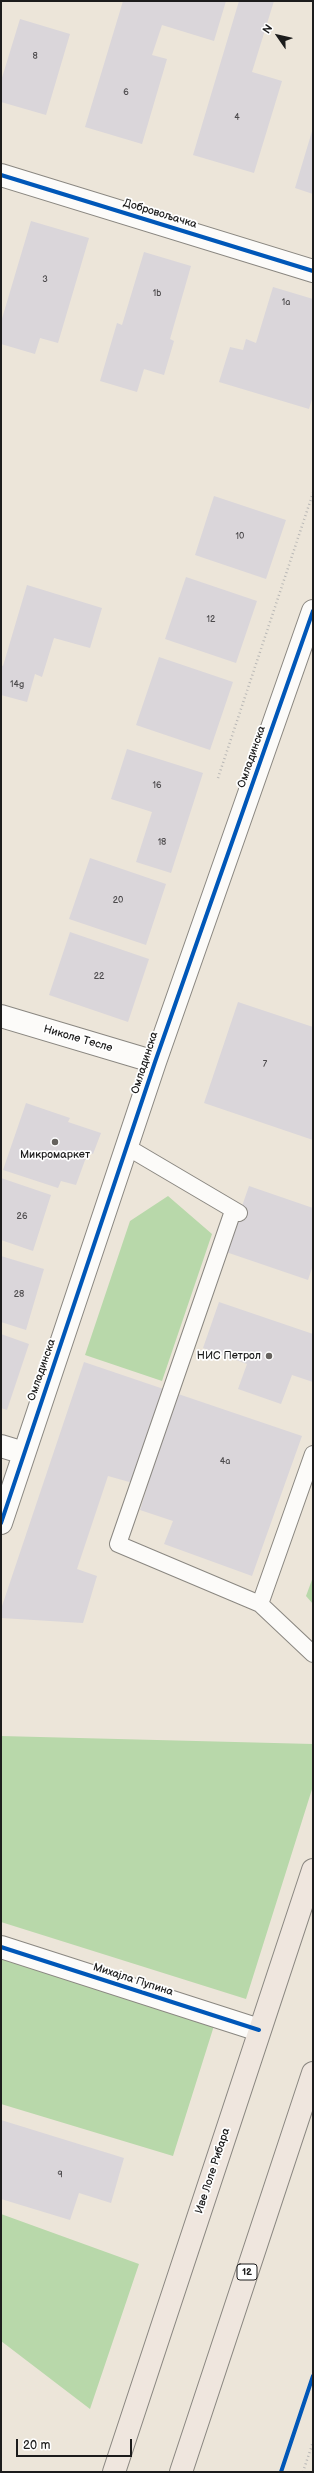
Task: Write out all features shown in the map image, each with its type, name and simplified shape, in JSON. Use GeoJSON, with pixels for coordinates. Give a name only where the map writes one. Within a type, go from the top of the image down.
{"type":"FeatureCollection","features":[{"type":"Feature","properties":{"kind":"main road","name":"Иве Лоле Рибара"},"geometry":{"type":"LineString","coordinates":[[114,2472],[313,1870]]}},
{"type":"Feature","properties":{"kind":"main road","name":"12"},"geometry":{"type":"LineString","coordinates":[[181,2472],[313,2073]]}},
{"type":"Feature","properties":{"kind":"street","name":"Добровољачка"},"geometry":{"type":"LineString","coordinates":[[1,175],[313,271]]}},
{"type":"Feature","properties":{"kind":"street","name":"Омладинска"},"geometry":{"type":"LineString","coordinates":[[1,1523],[155,1062],[313,611]]}},
{"type":"Feature","properties":{"kind":"street","name":"Николе Тесле"},"geometry":{"type":"LineString","coordinates":[[1,1016],[155,1062]]}},
{"type":"Feature","properties":{"kind":"street"},"geometry":{"type":"LineString","coordinates":[[1,1446],[24,1453]]}},
{"type":"Feature","properties":{"kind":"street","name":"Михајла Пупина"},"geometry":{"type":"LineString","coordinates":[[1,1947],[259,2030]]}},
{"type":"Feature","properties":{"kind":"lane"},"geometry":{"type":"LineString","coordinates":[[127,1147],[236,1212],[118,1544],[260,1604],[313,1654]]}},
{"type":"Feature","properties":{"kind":"lane"},"geometry":{"type":"LineString","coordinates":[[260,1604],[313,1454]]}},
{"type":"Feature","properties":{"kind":"path"},"geometry":{"type":"LineString","coordinates":[[303,2472],[313,2442]]}},
{"type":"Feature","properties":{"kind":"green space"},"geometry":{"type":"Polygon","coordinates":[[[168,1196],[212,1234],[162,1381],[85,1355],[130,1221],[168,1196]]]}},
{"type":"Feature","properties":{"kind":"green space"},"geometry":{"type":"Polygon","coordinates":[[[313,1577],[313,1604],[306,1596],[313,1577]]]}},
{"type":"Feature","properties":{"kind":"green space"},"geometry":{"type":"Polygon","coordinates":[[[1,1736],[313,1744],[313,1786],[246,1999],[1,1922],[1,1736]]]}},
{"type":"Feature","properties":{"kind":"green space"},"geometry":{"type":"Polygon","coordinates":[[[1,1948],[218,2013],[173,2156],[1,2104],[1,1948]]]}},
{"type":"Feature","properties":{"kind":"green space"},"geometry":{"type":"Polygon","coordinates":[[[1,2214],[139,2264],[90,2409],[1,2341],[1,2214]]]}},
{"type":"Feature","properties":{"kind":"building"},"geometry":{"type":"Polygon","coordinates":[[[123,1],[226,1],[214,41],[162,25],[152,55],[167,59],[142,144],[85,127],[123,1]]]}},
{"type":"Feature","properties":{"kind":"building"},"geometry":{"type":"Polygon","coordinates":[[[239,1],[274,1],[252,72],[282,81],[254,173],[193,155],[239,1]]]}},
{"type":"Feature","properties":{"kind":"building"},"geometry":{"type":"Polygon","coordinates":[[[20,19],[70,34],[46,115],[1,102],[1,81],[20,19]]]}},
{"type":"Feature","properties":{"kind":"building"},"geometry":{"type":"Polygon","coordinates":[[[313,128],[313,194],[295,188],[313,128]]]}},
{"type":"Feature","properties":{"kind":"building"},"geometry":{"type":"Polygon","coordinates":[[[31,221],[89,238],[58,343],[40,338],[35,354],[1,344],[1,322],[31,221]]]}},
{"type":"Feature","properties":{"kind":"building"},"geometry":{"type":"Polygon","coordinates":[[[144,252],[191,266],[170,339],[174,341],[164,375],[144,369],[137,392],[100,381],[117,323],[122,325],[144,252]]]}},
{"type":"Feature","properties":{"kind":"building"},"geometry":{"type":"Polygon","coordinates":[[[273,287],[313,299],[313,396],[309,409],[219,382],[230,347],[243,350],[246,339],[256,343],[273,287]]]}},
{"type":"Feature","properties":{"kind":"building"},"geometry":{"type":"Polygon","coordinates":[[[214,496],[286,520],[266,579],[195,555],[214,496]]]}},
{"type":"Feature","properties":{"kind":"building"},"geometry":{"type":"Polygon","coordinates":[[[186,577],[257,601],[236,663],[165,639],[186,577]]]}},
{"type":"Feature","properties":{"kind":"building"},"geometry":{"type":"Polygon","coordinates":[[[27,585],[102,608],[90,648],[54,638],[42,677],[35,674],[27,702],[1,695],[1,665],[3,666],[27,585]]]}},
{"type":"Feature","properties":{"kind":"building"},"geometry":{"type":"Polygon","coordinates":[[[159,657],[233,682],[210,750],[136,725],[159,657]]]}},
{"type":"Feature","properties":{"kind":"building"},"geometry":{"type":"Polygon","coordinates":[[[127,749],[203,773],[171,873],[136,862],[152,812],[111,799],[127,749]]]}},
{"type":"Feature","properties":{"kind":"building"},"geometry":{"type":"Polygon","coordinates":[[[90,858],[166,884],[146,945],[69,919],[90,858]]]}},
{"type":"Feature","properties":{"kind":"building"},"geometry":{"type":"Polygon","coordinates":[[[70,932],[149,959],[128,1022],[49,995],[70,932]]]}},
{"type":"Feature","properties":{"kind":"building"},"geometry":{"type":"Polygon","coordinates":[[[238,1002],[313,1027],[313,1140],[204,1103],[238,1002]]]}},
{"type":"Feature","properties":{"kind":"building","name":"Микромаркет"},"geometry":{"type":"Polygon","coordinates":[[[26,1103],[70,1118],[68,1122],[101,1133],[93,1154],[88,1152],[76,1185],[61,1181],[58,1188],[3,1170],[26,1103]]]}},
{"type":"Feature","properties":{"kind":"building"},"geometry":{"type":"Polygon","coordinates":[[[1,1178],[51,1195],[33,1251],[1,1240],[1,1178]]]}},
{"type":"Feature","properties":{"kind":"building"},"geometry":{"type":"Polygon","coordinates":[[[249,1186],[313,1208],[313,1265],[308,1280],[226,1252],[249,1186]]]}},
{"type":"Feature","properties":{"kind":"building"},"geometry":{"type":"Polygon","coordinates":[[[1,1256],[44,1269],[26,1330],[1,1322],[1,1256]]]}},
{"type":"Feature","properties":{"kind":"building","name":"НИС Петрол"},"geometry":{"type":"Polygon","coordinates":[[[219,1302],[313,1334],[313,1382],[292,1375],[281,1404],[238,1389],[247,1364],[203,1348],[219,1302]]]}},
{"type":"Feature","properties":{"kind":"building"},"geometry":{"type":"Polygon","coordinates":[[[1,1334],[29,1344],[7,1410],[1,1408],[1,1334]]]}},
{"type":"Feature","properties":{"kind":"building"},"geometry":{"type":"Polygon","coordinates":[[[84,1362],[302,1436],[252,1576],[164,1544],[173,1521],[140,1510],[147,1487],[108,1476],[77,1569],[97,1576],[83,1623],[1,1618],[1,1609],[84,1362]]]}},
{"type":"Feature","properties":{"kind":"building"},"geometry":{"type":"Polygon","coordinates":[[[1,2120],[124,2158],[111,2203],[79,2193],[70,2220],[1,2199],[1,2120]]]}},
{"type":"Feature","properties":{"kind":"cycle path"},"geometry":{"type":"LineString","coordinates":[[1,175],[313,271]]}},
{"type":"Feature","properties":{"kind":"cycle path"},"geometry":{"type":"LineString","coordinates":[[1,1523],[155,1062],[313,611]]}},
{"type":"Feature","properties":{"kind":"cycle path"},"geometry":{"type":"LineString","coordinates":[[1,1947],[259,2030]]}},
{"type":"Feature","properties":{"kind":"cycle path"},"geometry":{"type":"LineString","coordinates":[[281,2472],[313,2376]]}},
{"type":"Feature","properties":{"kind":"place","name":"Микромаркет"},"geometry":{"type":"Point","coordinates":[55,1142]}},
{"type":"Feature","properties":{"kind":"place","name":"НИС Петрол"},"geometry":{"type":"Point","coordinates":[269,1356]}}]}
